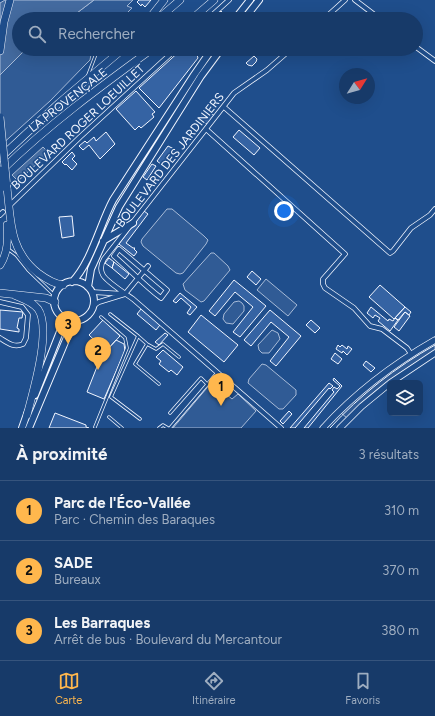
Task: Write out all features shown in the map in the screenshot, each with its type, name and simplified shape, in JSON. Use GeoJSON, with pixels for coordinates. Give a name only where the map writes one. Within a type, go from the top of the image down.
{"type":"FeatureCollection","features":[{"type":"Feature","properties":{"kind":"highway"},"geometry":{"type":"LineString","coordinates":[[0,22],[6,0]]}},
{"type":"Feature","properties":{"kind":"highway"},"geometry":{"type":"LineString","coordinates":[[0,51],[4,22],[10,0]]}},
{"type":"Feature","properties":{"kind":"highway"},"geometry":{"type":"LineString","coordinates":[[157,12],[164,0]]}},
{"type":"Feature","properties":{"kind":"highway"},"geometry":{"type":"LineString","coordinates":[[162,12],[180,0]]}},
{"type":"Feature","properties":{"kind":"highway"},"geometry":{"type":"LineString","coordinates":[[200,12],[214,0]]}},
{"type":"Feature","properties":{"kind":"highway","name":"LA PROVENÇALE"},"geometry":{"type":"LineString","coordinates":[[0,158],[53,108],[114,56]]}},
{"type":"Feature","properties":{"kind":"highway","name":"LA PROVENÇALE"},"geometry":{"type":"LineString","coordinates":[[0,172],[29,144],[67,112],[143,56]]}},
{"type":"Feature","properties":{"kind":"highway"},"geometry":{"type":"LineString","coordinates":[[0,117],[7,188],[14,238],[22,256],[35,270],[44,278],[64,285]]}},
{"type":"Feature","properties":{"kind":"highway"},"geometry":{"type":"LineString","coordinates":[[0,164],[0,194]]}},
{"type":"Feature","properties":{"kind":"highway"},"geometry":{"type":"LineString","coordinates":[[0,265],[4,260],[7,249],[7,188]]}},
{"type":"Feature","properties":{"kind":"highway"},"geometry":{"type":"LineString","coordinates":[[0,293],[55,299]]}},
{"type":"Feature","properties":{"kind":"highway"},"geometry":{"type":"LineString","coordinates":[[14,295],[34,304],[39,310],[43,319],[44,328],[36,379],[27,415]]}},
{"type":"Feature","properties":{"kind":"main road"},"geometry":{"type":"LineString","coordinates":[[241,12],[250,0]]}},
{"type":"Feature","properties":{"kind":"main road"},"geometry":{"type":"LineString","coordinates":[[250,12],[259,0]]}},
{"type":"Feature","properties":{"kind":"main road"},"geometry":{"type":"LineString","coordinates":[[72,282],[81,271],[86,261],[105,214],[113,200],[207,56]]}},
{"type":"Feature","properties":{"kind":"main road"},"geometry":{"type":"LineString","coordinates":[[90,290],[91,269],[119,207],[201,76],[216,56]]}},
{"type":"Feature","properties":{"kind":"main road"},"geometry":{"type":"LineString","coordinates":[[103,241],[133,223]]}},
{"type":"Feature","properties":{"kind":"main road"},"geometry":{"type":"LineString","coordinates":[[29,428],[68,335],[77,321],[88,316],[94,306],[94,297],[90,290],[78,282],[72,282],[60,288],[55,299],[56,308],[62,316],[67,319],[77,321]]}},
{"type":"Feature","properties":{"kind":"main road"},"geometry":{"type":"LineString","coordinates":[[22,428],[61,329],[62,316]]}},
{"type":"Feature","properties":{"kind":"main road"},"geometry":{"type":"LineString","coordinates":[[323,428],[354,397],[377,378],[411,354],[435,340]]}},
{"type":"Feature","properties":{"kind":"main road"},"geometry":{"type":"LineString","coordinates":[[394,380],[435,353]]}},
{"type":"Feature","properties":{"kind":"main road"},"geometry":{"type":"LineString","coordinates":[[340,428],[362,406],[387,385]]}},
{"type":"Feature","properties":{"kind":"street"},"geometry":{"type":"LineString","coordinates":[[216,12],[229,0]]}},
{"type":"Feature","properties":{"kind":"street"},"geometry":{"type":"LineString","coordinates":[[332,12],[345,0]]}},
{"type":"Feature","properties":{"kind":"street"},"geometry":{"type":"LineString","coordinates":[[355,0],[371,12]]}},
{"type":"Feature","properties":{"kind":"street"},"geometry":{"type":"LineString","coordinates":[[423,52],[435,61]]}},
{"type":"Feature","properties":{"kind":"street","name":"BOULEVARD ROGER LOEUILLET"},"geometry":{"type":"LineString","coordinates":[[11,204],[80,137],[168,56]]}},
{"type":"Feature","properties":{"kind":"street","name":"BOULEVARD DES JARDINIERS"},"geometry":{"type":"LineString","coordinates":[[125,294],[102,274],[101,267],[104,260],[239,88],[267,70],[283,56]]}},
{"type":"Feature","properties":{"kind":"street"},"geometry":{"type":"LineString","coordinates":[[224,107],[390,253],[411,228],[435,210]]}},
{"type":"Feature","properties":{"kind":"street"},"geometry":{"type":"LineString","coordinates":[[206,129],[345,254],[323,279],[325,288],[354,308],[370,326],[382,329],[407,348],[411,354]]}},
{"type":"Feature","properties":{"kind":"street"},"geometry":{"type":"LineString","coordinates":[[119,249],[167,290],[161,298],[138,279],[114,256],[119,249]]}},
{"type":"Feature","properties":{"kind":"street"},"geometry":{"type":"LineString","coordinates":[[94,306],[99,302],[125,294],[148,266]]}},
{"type":"Feature","properties":{"kind":"street"},"geometry":{"type":"LineString","coordinates":[[90,290],[125,294],[134,299],[281,428]]}},
{"type":"Feature","properties":{"kind":"street"},"geometry":{"type":"LineString","coordinates":[[0,302],[22,307],[28,315],[26,338],[23,344],[17,346],[0,338]]}},
{"type":"Feature","properties":{"kind":"lane"},"geometry":{"type":"LineString","coordinates":[[84,81],[96,56]]}},
{"type":"Feature","properties":{"kind":"lane"},"geometry":{"type":"LineString","coordinates":[[7,249],[16,255],[55,299]]}},
{"type":"Feature","properties":{"kind":"lane"},"geometry":{"type":"LineString","coordinates":[[110,314],[147,344],[156,349],[162,344],[179,357]]}},
{"type":"Feature","properties":{"kind":"lane"},"geometry":{"type":"LineString","coordinates":[[95,427],[127,348],[125,338],[102,317]]}},
{"type":"Feature","properties":{"kind":"lane"},"geometry":{"type":"LineString","coordinates":[[138,336],[111,397],[140,419]]}},
{"type":"Feature","properties":{"kind":"lane"},"geometry":{"type":"LineString","coordinates":[[147,344],[135,364],[158,384]]}},
{"type":"Feature","properties":{"kind":"lane"},"geometry":{"type":"LineString","coordinates":[[159,428],[163,425],[169,428],[217,373]]}},
{"type":"Feature","properties":{"kind":"lane"},"geometry":{"type":"LineString","coordinates":[[170,413],[201,378],[207,384]]}},
{"type":"Feature","properties":{"kind":"lane"},"geometry":{"type":"LineString","coordinates":[[109,417],[122,428]]}},
{"type":"Feature","properties":{"kind":"shaded area"},"geometry":{"type":"Polygon","coordinates":[[[5,0],[94,0],[78,12],[12,12],[12,56],[19,56],[0,75],[0,3],[5,0]]]}},
{"type":"Feature","properties":{"kind":"shaded area"},"geometry":{"type":"Polygon","coordinates":[[[94,0],[133,0],[127,6],[132,8],[128,12],[78,12],[94,0]]]}},
{"type":"Feature","properties":{"kind":"shaded area"},"geometry":{"type":"Polygon","coordinates":[[[19,56],[91,56],[90,60],[50,101],[0,146],[0,75],[19,56]]]}},
{"type":"Feature","properties":{"kind":"shaded area"},"geometry":{"type":"Polygon","coordinates":[[[43,147],[49,153],[18,181],[12,175],[43,147]]]}},
{"type":"Feature","properties":{"kind":"shaded area"},"geometry":{"type":"Polygon","coordinates":[[[167,209],[172,209],[208,240],[183,273],[180,274],[176,273],[143,246],[141,242],[167,209]]]}},
{"type":"Feature","properties":{"kind":"shaded area"},"geometry":{"type":"Polygon","coordinates":[[[211,253],[214,253],[228,266],[230,270],[204,301],[201,302],[185,290],[183,284],[211,253]]]}},
{"type":"Feature","properties":{"kind":"shaded area"},"geometry":{"type":"Polygon","coordinates":[[[266,279],[297,305],[288,316],[257,290],[266,279]]]}},
{"type":"Feature","properties":{"kind":"shaded area"},"geometry":{"type":"Polygon","coordinates":[[[239,301],[244,306],[244,311],[233,324],[226,323],[223,319],[224,314],[234,302],[239,301]]]}},
{"type":"Feature","properties":{"kind":"shaded area"},"geometry":{"type":"Polygon","coordinates":[[[272,330],[278,333],[280,339],[269,353],[262,353],[259,350],[258,345],[272,330]]]}},
{"type":"Feature","properties":{"kind":"shaded area"},"geometry":{"type":"Polygon","coordinates":[[[435,342],[435,351],[390,380],[387,380],[387,382],[356,408],[347,418],[341,413],[363,393],[410,358],[435,342]]]}},
{"type":"Feature","properties":{"kind":"shaded area"},"geometry":{"type":"Polygon","coordinates":[[[262,364],[266,365],[296,390],[296,395],[283,409],[279,409],[248,383],[249,379],[262,364]]]}},
{"type":"Feature","properties":{"kind":"shaded area"},"geometry":{"type":"Polygon","coordinates":[[[212,382],[232,399],[238,394],[256,411],[241,428],[173,428],[212,382]]]}},
{"type":"Feature","properties":{"kind":"building"},"geometry":{"type":"Polygon","coordinates":[[[139,0],[151,0],[145,7],[142,4],[141,6],[137,2],[139,0]]]}},
{"type":"Feature","properties":{"kind":"building"},"geometry":{"type":"Polygon","coordinates":[[[174,56],[197,56],[198,58],[159,108],[139,88],[174,56]]]}},
{"type":"Feature","properties":{"kind":"building"},"geometry":{"type":"Polygon","coordinates":[[[254,56],[257,59],[256,62],[252,66],[248,65],[246,63],[254,56]]]}},
{"type":"Feature","properties":{"kind":"building"},"geometry":{"type":"Polygon","coordinates":[[[136,91],[155,112],[152,114],[154,117],[141,128],[139,126],[135,130],[116,109],[136,91]]]}},
{"type":"Feature","properties":{"kind":"building"},"geometry":{"type":"Polygon","coordinates":[[[210,103],[215,106],[210,113],[206,110],[210,103]]]}},
{"type":"Feature","properties":{"kind":"building"},"geometry":{"type":"Polygon","coordinates":[[[205,110],[215,116],[208,125],[200,119],[205,110]]]}},
{"type":"Feature","properties":{"kind":"building"},"geometry":{"type":"Polygon","coordinates":[[[239,130],[260,148],[254,155],[233,137],[239,130]]]}},
{"type":"Feature","properties":{"kind":"building"},"geometry":{"type":"Polygon","coordinates":[[[106,132],[115,144],[100,159],[89,145],[83,150],[79,146],[85,141],[87,143],[94,137],[96,141],[106,132]]]}},
{"type":"Feature","properties":{"kind":"building"},"geometry":{"type":"Polygon","coordinates":[[[168,146],[174,149],[162,165],[157,161],[168,146]]]}},
{"type":"Feature","properties":{"kind":"building"},"geometry":{"type":"Polygon","coordinates":[[[72,152],[75,156],[72,159],[77,164],[72,170],[62,162],[72,152]]]}},
{"type":"Feature","properties":{"kind":"building"},"geometry":{"type":"Polygon","coordinates":[[[152,164],[156,166],[147,180],[143,177],[152,164]]]}},
{"type":"Feature","properties":{"kind":"building"},"geometry":{"type":"Polygon","coordinates":[[[144,211],[148,214],[126,243],[135,248],[134,249],[137,252],[134,256],[119,244],[144,211]]]}},
{"type":"Feature","properties":{"kind":"building"},"geometry":{"type":"Polygon","coordinates":[[[72,216],[74,236],[62,238],[59,217],[72,216]]]}},
{"type":"Feature","properties":{"kind":"building"},"geometry":{"type":"Polygon","coordinates":[[[109,258],[114,262],[112,268],[105,263],[109,258]]]}},
{"type":"Feature","properties":{"kind":"building"},"geometry":{"type":"Polygon","coordinates":[[[114,262],[129,274],[125,279],[112,268],[114,262]]]}},
{"type":"Feature","properties":{"kind":"building"},"geometry":{"type":"Polygon","coordinates":[[[252,271],[261,279],[256,285],[247,277],[252,271]]]}},
{"type":"Feature","properties":{"kind":"building"},"geometry":{"type":"Polygon","coordinates":[[[234,280],[266,306],[240,337],[233,332],[253,307],[235,292],[215,316],[209,311],[234,280]]]}},
{"type":"Feature","properties":{"kind":"building"},"geometry":{"type":"Polygon","coordinates":[[[380,285],[405,307],[394,319],[369,297],[380,285]]]}},
{"type":"Feature","properties":{"kind":"building"},"geometry":{"type":"Polygon","coordinates":[[[180,293],[197,307],[190,315],[187,313],[191,307],[181,298],[176,303],[173,301],[180,293]]]}},
{"type":"Feature","properties":{"kind":"building"},"geometry":{"type":"Polygon","coordinates":[[[371,307],[388,321],[389,319],[393,321],[395,318],[398,320],[390,331],[378,321],[380,318],[375,315],[373,318],[367,313],[371,307]]]}},
{"type":"Feature","properties":{"kind":"building"},"geometry":{"type":"Polygon","coordinates":[[[405,307],[411,312],[409,315],[405,312],[398,320],[395,318],[405,307]]]}},
{"type":"Feature","properties":{"kind":"building"},"geometry":{"type":"Polygon","coordinates":[[[141,309],[160,325],[156,330],[137,314],[141,309]]]}},
{"type":"Feature","properties":{"kind":"building"},"geometry":{"type":"Polygon","coordinates":[[[0,310],[23,312],[22,318],[19,318],[17,328],[19,329],[19,332],[0,329],[0,310]]]}},
{"type":"Feature","properties":{"kind":"building"},"geometry":{"type":"Polygon","coordinates":[[[270,310],[301,336],[276,366],[270,361],[289,337],[271,322],[251,346],[244,340],[270,310]]]}},
{"type":"Feature","properties":{"kind":"building"},"geometry":{"type":"Polygon","coordinates":[[[405,312],[410,316],[399,331],[394,327],[405,312]]]}},
{"type":"Feature","properties":{"kind":"building"},"geometry":{"type":"Polygon","coordinates":[[[201,315],[238,345],[224,362],[188,332],[201,315]]]}},
{"type":"Feature","properties":{"kind":"building"},"geometry":{"type":"Polygon","coordinates":[[[103,320],[120,336],[106,351],[89,335],[103,320]]]}},
{"type":"Feature","properties":{"kind":"building"},"geometry":{"type":"Polygon","coordinates":[[[311,320],[320,328],[315,333],[306,325],[311,320]]]}},
{"type":"Feature","properties":{"kind":"building"},"geometry":{"type":"Polygon","coordinates":[[[165,333],[168,335],[159,345],[155,342],[165,333]]]}},
{"type":"Feature","properties":{"kind":"building"},"geometry":{"type":"Polygon","coordinates":[[[116,340],[124,344],[125,351],[104,399],[87,392],[104,349],[106,351],[116,340]]]}},
{"type":"Feature","properties":{"kind":"building"},"geometry":{"type":"Polygon","coordinates":[[[338,345],[340,347],[342,345],[347,349],[348,346],[352,349],[347,355],[343,351],[342,353],[336,349],[338,345]]]}},
{"type":"Feature","properties":{"kind":"building"},"geometry":{"type":"Polygon","coordinates":[[[163,350],[183,367],[177,375],[171,370],[169,372],[159,364],[161,361],[156,357],[163,350]]]}},
{"type":"Feature","properties":{"kind":"building"},"geometry":{"type":"Polygon","coordinates":[[[335,353],[342,359],[338,364],[331,359],[335,353]]]}},
{"type":"Feature","properties":{"kind":"building"},"geometry":{"type":"Polygon","coordinates":[[[366,361],[375,368],[371,372],[363,365],[366,361]]]}},
{"type":"Feature","properties":{"kind":"building"},"geometry":{"type":"Polygon","coordinates":[[[334,378],[342,386],[308,428],[304,428],[334,392],[332,390],[334,387],[337,389],[340,386],[333,380],[334,378]]]}},
{"type":"Feature","properties":{"kind":"building"},"geometry":{"type":"Polygon","coordinates":[[[329,383],[333,386],[330,389],[329,388],[295,428],[290,428],[329,383]]]}},
{"type":"Feature","properties":{"kind":"building"},"geometry":{"type":"Polygon","coordinates":[[[289,411],[292,414],[283,424],[280,421],[289,411]]]}},
{"type":"Feature","properties":{"kind":"building"},"geometry":{"type":"Polygon","coordinates":[[[55,413],[86,425],[86,427],[89,428],[49,428],[55,413]]]}},
{"type":"Feature","properties":{"kind":"tram line"},"geometry":{"type":"LineString","coordinates":[[330,428],[379,382],[435,345]]}},
{"type":"Feature","properties":{"kind":"place","name":"Les Barraques"},"geometry":{"type":"Point","coordinates":[68,344]}},
{"type":"Feature","properties":{"kind":"place","name":"SADE"},"geometry":{"type":"Point","coordinates":[98,370]}},
{"type":"Feature","properties":{"kind":"place","name":"Parc de l'Éco-Vallée"},"geometry":{"type":"Point","coordinates":[221,406]}}]}
